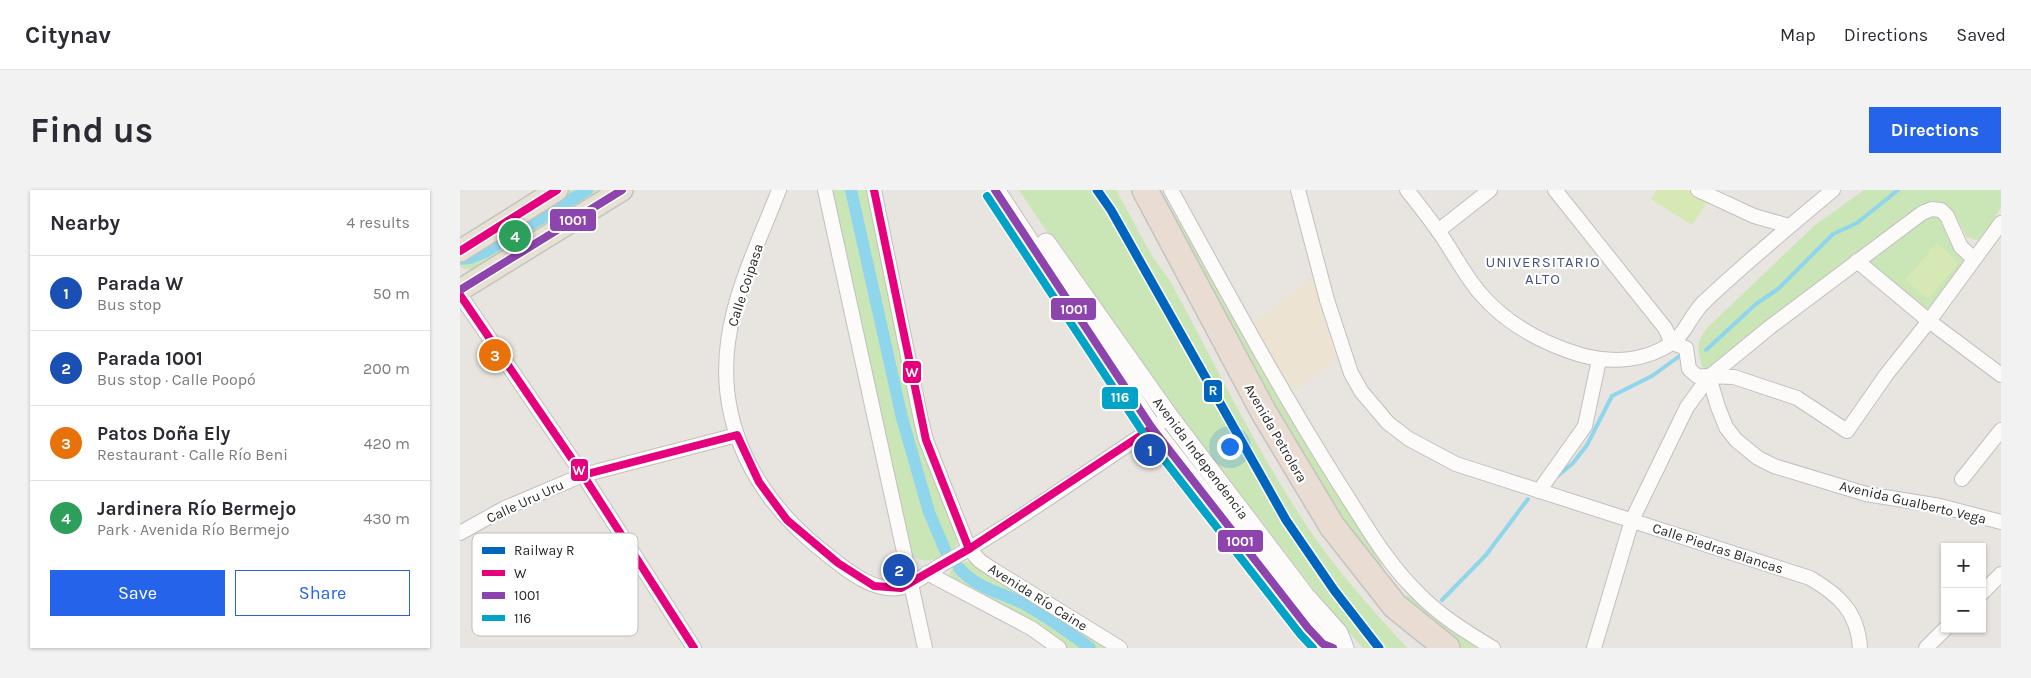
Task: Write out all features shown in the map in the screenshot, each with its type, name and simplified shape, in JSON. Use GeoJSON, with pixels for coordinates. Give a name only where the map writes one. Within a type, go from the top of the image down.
{"type":"FeatureCollection","features":[{"type":"Feature","properties":{"kind":"highway","name":"Avenida Petrolera"},"geometry":{"type":"LineString","coordinates":[[1126,190],[1270,454],[1309,515],[1350,572],[1417,648]]}},
{"type":"Feature","properties":{"kind":"highway","name":"Avenida Petrolera"},"geometry":{"type":"LineString","coordinates":[[1145,190],[1263,411],[1299,475],[1332,526],[1380,589],[1410,620],[1447,648]]}},
{"type":"Feature","properties":{"kind":"main road"},"geometry":{"type":"LineString","coordinates":[[461,249],[532,197],[557,190]]}},
{"type":"Feature","properties":{"kind":"main road"},"geometry":{"type":"LineString","coordinates":[[460,290],[622,190]]}},
{"type":"Feature","properties":{"kind":"main road","name":"Avenida Independencia"},"geometry":{"type":"LineString","coordinates":[[995,190],[1152,428],[1308,628],[1323,644],[1333,648]]}},
{"type":"Feature","properties":{"kind":"main road","name":"Avenida Independencia"},"geometry":{"type":"LineString","coordinates":[[1010,190],[1169,417],[1306,596],[1338,633],[1344,648]]}},
{"type":"Feature","properties":{"kind":"street","name":"Calle Coipasa"},"geometry":{"type":"LineString","coordinates":[[778,190],[741,288],[728,342],[727,385],[736,435],[759,482],[774,504],[802,534],[838,563],[874,586],[901,588],[912,583]]}},
{"type":"Feature","properties":{"kind":"street"},"geometry":{"type":"LineString","coordinates":[[826,190],[925,648]]}},
{"type":"Feature","properties":{"kind":"street","name":"Avenida Río Caine"},"geometry":{"type":"LineString","coordinates":[[874,190],[926,440],[969,549],[986,565],[1120,648]]}},
{"type":"Feature","properties":{"kind":"street"},"geometry":{"type":"LineString","coordinates":[[1170,190],[1280,388],[1366,526],[1400,574],[1430,604],[1452,622],[1493,648]]}},
{"type":"Feature","properties":{"kind":"street","name":"Calle Piedras Blancas"},"geometry":{"type":"LineString","coordinates":[[1298,190],[1327,300],[1351,373],[1375,410],[1408,439],[1456,464],[1786,570],[1815,582],[1827,588],[1843,602],[1859,632],[1860,648]]}},
{"type":"Feature","properties":{"kind":"street"},"geometry":{"type":"LineString","coordinates":[[1407,190],[1438,230],[1478,291],[1498,312],[1519,328],[1543,342],[1599,360],[1622,361],[1652,353],[1672,343],[1685,329],[1702,304],[1746,263],[1833,190]]}},
{"type":"Feature","properties":{"kind":"street"},"geometry":{"type":"LineString","coordinates":[[1438,230],[1490,190]]}},
{"type":"Feature","properties":{"kind":"street"},"geometry":{"type":"LineString","coordinates":[[1556,190],[1665,328],[1672,343],[1686,348],[1689,369],[1697,376],[1734,377],[1797,398],[1847,431],[1886,375],[1929,321],[2001,223]]}},
{"type":"Feature","properties":{"kind":"street"},"geometry":{"type":"LineString","coordinates":[[1698,190],[1754,216],[1789,226]]}},
{"type":"Feature","properties":{"kind":"street"},"geometry":{"type":"LineString","coordinates":[[1594,648],[1632,520],[1687,407],[1709,377],[1725,366],[1770,326],[1922,213],[1932,209],[1941,210],[1947,216],[1961,247],[1974,259]]}},
{"type":"Feature","properties":{"kind":"street"},"geometry":{"type":"LineString","coordinates":[[1857,261],[1929,321],[2001,375]]}},
{"type":"Feature","properties":{"kind":"street"},"geometry":{"type":"LineString","coordinates":[[460,294],[620,533]]}},
{"type":"Feature","properties":{"kind":"street"},"geometry":{"type":"LineString","coordinates":[[1539,491],[1585,426],[1599,360]]}},
{"type":"Feature","properties":{"kind":"street","name":"Avenida Gualberto Vega"},"geometry":{"type":"LineString","coordinates":[[1709,377],[1726,427],[1736,440],[1758,458],[1774,466],[1866,494],[1940,506],[2001,522]]}},
{"type":"Feature","properties":{"kind":"street"},"geometry":{"type":"LineString","coordinates":[[912,583],[969,549],[1169,417]]}},
{"type":"Feature","properties":{"kind":"street"},"geometry":{"type":"LineString","coordinates":[[1962,479],[2001,430]]}},
{"type":"Feature","properties":{"kind":"street","name":"Calle Uru Uru"},"geometry":{"type":"LineString","coordinates":[[460,533],[505,508],[583,475],[736,435]]}},
{"type":"Feature","properties":{"kind":"street"},"geometry":{"type":"LineString","coordinates":[[638,561],[694,648]]}},
{"type":"Feature","properties":{"kind":"street"},"geometry":{"type":"LineString","coordinates":[[927,573],[1031,628],[1059,648]]}},
{"type":"Feature","properties":{"kind":"street"},"geometry":{"type":"LineString","coordinates":[[1380,589],[1400,574]]}},
{"type":"Feature","properties":{"kind":"street"},"geometry":{"type":"LineString","coordinates":[[1986,589],[2001,574]]}},
{"type":"Feature","properties":{"kind":"street"},"geometry":{"type":"LineString","coordinates":[[1926,648],[1941,633]]}},
{"type":"Feature","properties":{"kind":"shaded area"},"geometry":{"type":"Polygon","coordinates":[[[1313,278],[1339,358],[1299,388],[1285,385],[1253,322],[1313,278]]]}},
{"type":"Feature","properties":{"kind":"green space"},"geometry":{"type":"Polygon","coordinates":[[[569,190],[611,190],[478,269],[460,267],[472,250],[569,190]]]}},
{"type":"Feature","properties":{"kind":"green space"},"geometry":{"type":"Polygon","coordinates":[[[832,190],[867,190],[921,438],[945,508],[956,531],[957,544],[946,554],[932,560],[918,558],[912,554],[908,547],[832,190]]]}},
{"type":"Feature","properties":{"kind":"green space"},"geometry":{"type":"Polygon","coordinates":[[[1019,190],[1116,190],[1152,256],[1170,281],[1247,426],[1297,511],[1335,565],[1407,648],[1363,648],[1336,617],[1136,356],[1076,274],[1019,190]]]}},
{"type":"Feature","properties":{"kind":"green space"},"geometry":{"type":"Polygon","coordinates":[[[1153,190],[1161,190],[1285,407],[1379,557],[1383,568],[1380,570],[1316,479],[1287,432],[1259,385],[1153,190]]]}},
{"type":"Feature","properties":{"kind":"green space"},"geometry":{"type":"Polygon","coordinates":[[[1657,190],[1688,190],[1708,201],[1692,225],[1651,199],[1657,190]]]}},
{"type":"Feature","properties":{"kind":"green space"},"geometry":{"type":"Polygon","coordinates":[[[1864,190],[2001,190],[2001,207],[1984,237],[1976,240],[1967,237],[1954,213],[1941,202],[1933,202],[1920,207],[1854,254],[1710,368],[1705,369],[1702,367],[1698,346],[1707,328],[1814,226],[1864,190]]]}},
{"type":"Feature","properties":{"kind":"green space"},"geometry":{"type":"Polygon","coordinates":[[[1931,215],[1943,217],[1965,262],[1930,309],[1925,310],[1868,265],[1870,259],[1931,215]]]}},
{"type":"Feature","properties":{"kind":"green space"},"geometry":{"type":"Polygon","coordinates":[[[1937,243],[1959,263],[1928,299],[1905,280],[1937,243]]]}},
{"type":"Feature","properties":{"kind":"green space"},"geometry":{"type":"Polygon","coordinates":[[[966,562],[971,562],[1112,648],[1068,648],[1038,627],[951,579],[949,575],[951,570],[966,562]]]}},
{"type":"Feature","properties":{"kind":"green space"},"geometry":{"type":"Polygon","coordinates":[[[1404,596],[1410,596],[1446,626],[1484,648],[1457,648],[1400,599],[1404,596]]]}},
{"type":"Feature","properties":{"kind":"waterway"},"geometry":{"type":"LineString","coordinates":[[460,259],[470,258],[485,252],[587,190]]}},
{"type":"Feature","properties":{"kind":"waterway"},"geometry":{"type":"LineString","coordinates":[[851,190],[902,418],[929,512],[945,550]]}},
{"type":"Feature","properties":{"kind":"waterway"},"geometry":{"type":"LineString","coordinates":[[1706,350],[1756,304],[1778,289],[1833,234],[1857,223],[1898,190]]}},
{"type":"Feature","properties":{"kind":"waterway"},"geometry":{"type":"LineString","coordinates":[[1554,479],[1573,463],[1587,445],[1612,396],[1652,376],[1681,355]]}},
{"type":"Feature","properties":{"kind":"waterway"},"geometry":{"type":"LineString","coordinates":[[1442,600],[1486,555],[1528,499]]}},
{"type":"Feature","properties":{"kind":"waterway"},"geometry":{"type":"LineString","coordinates":[[959,568],[982,586],[1035,610],[1090,648]]}},
{"type":"Feature","properties":{"kind":"rail line","name":"R"},"geometry":{"type":"LineString","coordinates":[[1097,190],[1111,210],[1286,520],[1334,590],[1379,648]]}},
{"type":"Feature","properties":{"kind":"transit line","name":"W"},"geometry":{"type":"LineString","coordinates":[[460,251],[557,190]]}},
{"type":"Feature","properties":{"kind":"transit line","name":"1001"},"geometry":{"type":"LineString","coordinates":[[460,290],[622,190]]}},
{"type":"Feature","properties":{"kind":"transit line","name":"W"},"geometry":{"type":"LineString","coordinates":[[874,190],[926,440],[969,549]]}},
{"type":"Feature","properties":{"kind":"transit line","name":"1001"},"geometry":{"type":"LineString","coordinates":[[995,190],[1152,428],[1308,628],[1323,644],[1333,648]]}},
{"type":"Feature","properties":{"kind":"transit line","name":"116"},"geometry":{"type":"LineString","coordinates":[[987,196],[1144,434],[1300,634],[1313,648]]}},
{"type":"Feature","properties":{"kind":"transit line","name":"W"},"geometry":{"type":"LineString","coordinates":[[460,295],[583,475],[620,533]]}},
{"type":"Feature","properties":{"kind":"transit line","name":"W"},"geometry":{"type":"LineString","coordinates":[[583,475],[737,435],[759,482],[787,520],[838,563],[874,586],[901,588],[969,549],[1152,428]]}},
{"type":"Feature","properties":{"kind":"transit line","name":"W"},"geometry":{"type":"LineString","coordinates":[[638,561],[694,648]]}},
{"type":"Feature","properties":{"kind":"place","name":"Jardinera Río Bermejo"},"geometry":{"type":"Point","coordinates":[515,236]}},
{"type":"Feature","properties":{"kind":"place","name":"Patos Doña Ely"},"geometry":{"type":"Point","coordinates":[495,355]}},
{"type":"Feature","properties":{"kind":"place","name":"Parada W"},"geometry":{"type":"Point","coordinates":[1150,450]}},
{"type":"Feature","properties":{"kind":"place","name":"Parada 1001"},"geometry":{"type":"Point","coordinates":[899,570]}},
{"type":"Feature","properties":{"kind":"district","name":"UNIVERSITARIO ALTO"},"geometry":{"type":"Point","coordinates":[1543,270]}}]}
